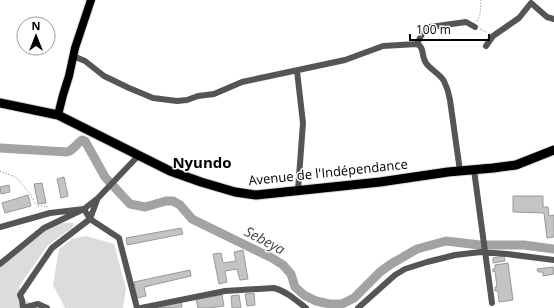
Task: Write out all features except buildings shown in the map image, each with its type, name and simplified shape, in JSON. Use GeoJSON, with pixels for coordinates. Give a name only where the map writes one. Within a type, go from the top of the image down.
{"type":"FeatureCollection","features":[{"type":"Feature","properties":{"kind":"highway","name":"Avenue de l'Indépendance"},"geometry":{"type":"LineString","coordinates":[[0,103],[58,115],[170,171],[236,192],[256,195],[380,182],[516,165],[554,150]]}},
{"type":"Feature","properties":{"kind":"main road"},"geometry":{"type":"LineString","coordinates":[[58,115],[73,56],[91,0]]}},
{"type":"Feature","properties":{"kind":"street"},"geometry":{"type":"LineString","coordinates":[[486,46],[493,36],[519,18],[534,2],[547,18],[554,19]]}},
{"type":"Feature","properties":{"kind":"street"},"geometry":{"type":"LineString","coordinates":[[417,44],[423,32],[430,27],[466,22],[475,27]]}},
{"type":"Feature","properties":{"kind":"street"},"geometry":{"type":"LineString","coordinates":[[73,56],[85,61],[114,82],[136,92],[153,98],[177,101],[214,94],[242,82],[345,60],[383,46],[417,44],[421,46],[423,50],[423,58],[426,63],[444,80],[448,90],[460,171]]}},
{"type":"Feature","properties":{"kind":"street"},"geometry":{"type":"LineString","coordinates":[[297,71],[303,123],[298,190]]}},
{"type":"Feature","properties":{"kind":"street"},"geometry":{"type":"LineString","coordinates":[[0,264],[44,228],[84,209],[98,198],[139,155]]}},
{"type":"Feature","properties":{"kind":"street"},"geometry":{"type":"LineString","coordinates":[[474,170],[492,303]]}},
{"type":"Feature","properties":{"kind":"street"},"geometry":{"type":"LineString","coordinates":[[47,308],[38,304],[23,308],[20,295],[52,248],[90,219],[98,198]]}},
{"type":"Feature","properties":{"kind":"street"},"geometry":{"type":"LineString","coordinates":[[0,227],[50,213],[84,209]]}},
{"type":"Feature","properties":{"kind":"street"},"geometry":{"type":"LineString","coordinates":[[84,209],[90,219],[119,238],[137,308]]}},
{"type":"Feature","properties":{"kind":"street"},"geometry":{"type":"LineString","coordinates":[[358,308],[395,275],[404,269],[484,247],[507,254],[554,260]]}},
{"type":"Feature","properties":{"kind":"street"},"geometry":{"type":"LineString","coordinates":[[141,308],[224,291],[274,288],[287,294],[306,308]]}},
{"type":"Feature","properties":{"kind":"path"},"geometry":{"type":"LineString","coordinates":[[481,0],[480,15],[475,27],[493,36]]}},
{"type":"Feature","properties":{"kind":"path"},"geometry":{"type":"LineString","coordinates":[[0,171],[17,178],[30,194],[37,206],[47,206],[50,213]]}},
{"type":"Feature","properties":{"kind":"shaded area"},"geometry":{"type":"Polygon","coordinates":[[[60,223],[74,223],[72,228],[48,245],[19,286],[24,299],[39,308],[0,308],[0,264],[43,231],[60,223]]]}},
{"type":"Feature","properties":{"kind":"shaded area"},"geometry":{"type":"Polygon","coordinates":[[[86,236],[114,244],[126,289],[123,308],[65,308],[53,285],[59,249],[72,239],[86,236]]]}},
{"type":"Feature","properties":{"kind":"waterway","name":"Sebeya"},"geometry":{"type":"LineString","coordinates":[[0,148],[67,152],[82,140],[85,141],[105,177],[130,204],[145,207],[166,201],[173,201],[180,205],[192,219],[272,258],[283,265],[291,274],[295,287],[304,295],[316,301],[329,304],[342,304],[354,298],[380,272],[417,249],[446,241],[480,245],[524,245],[554,249]]}},
{"type":"Feature","properties":{"kind":"district","name":"Nyundo"},"geometry":{"type":"Point","coordinates":[202,162]}}]}
